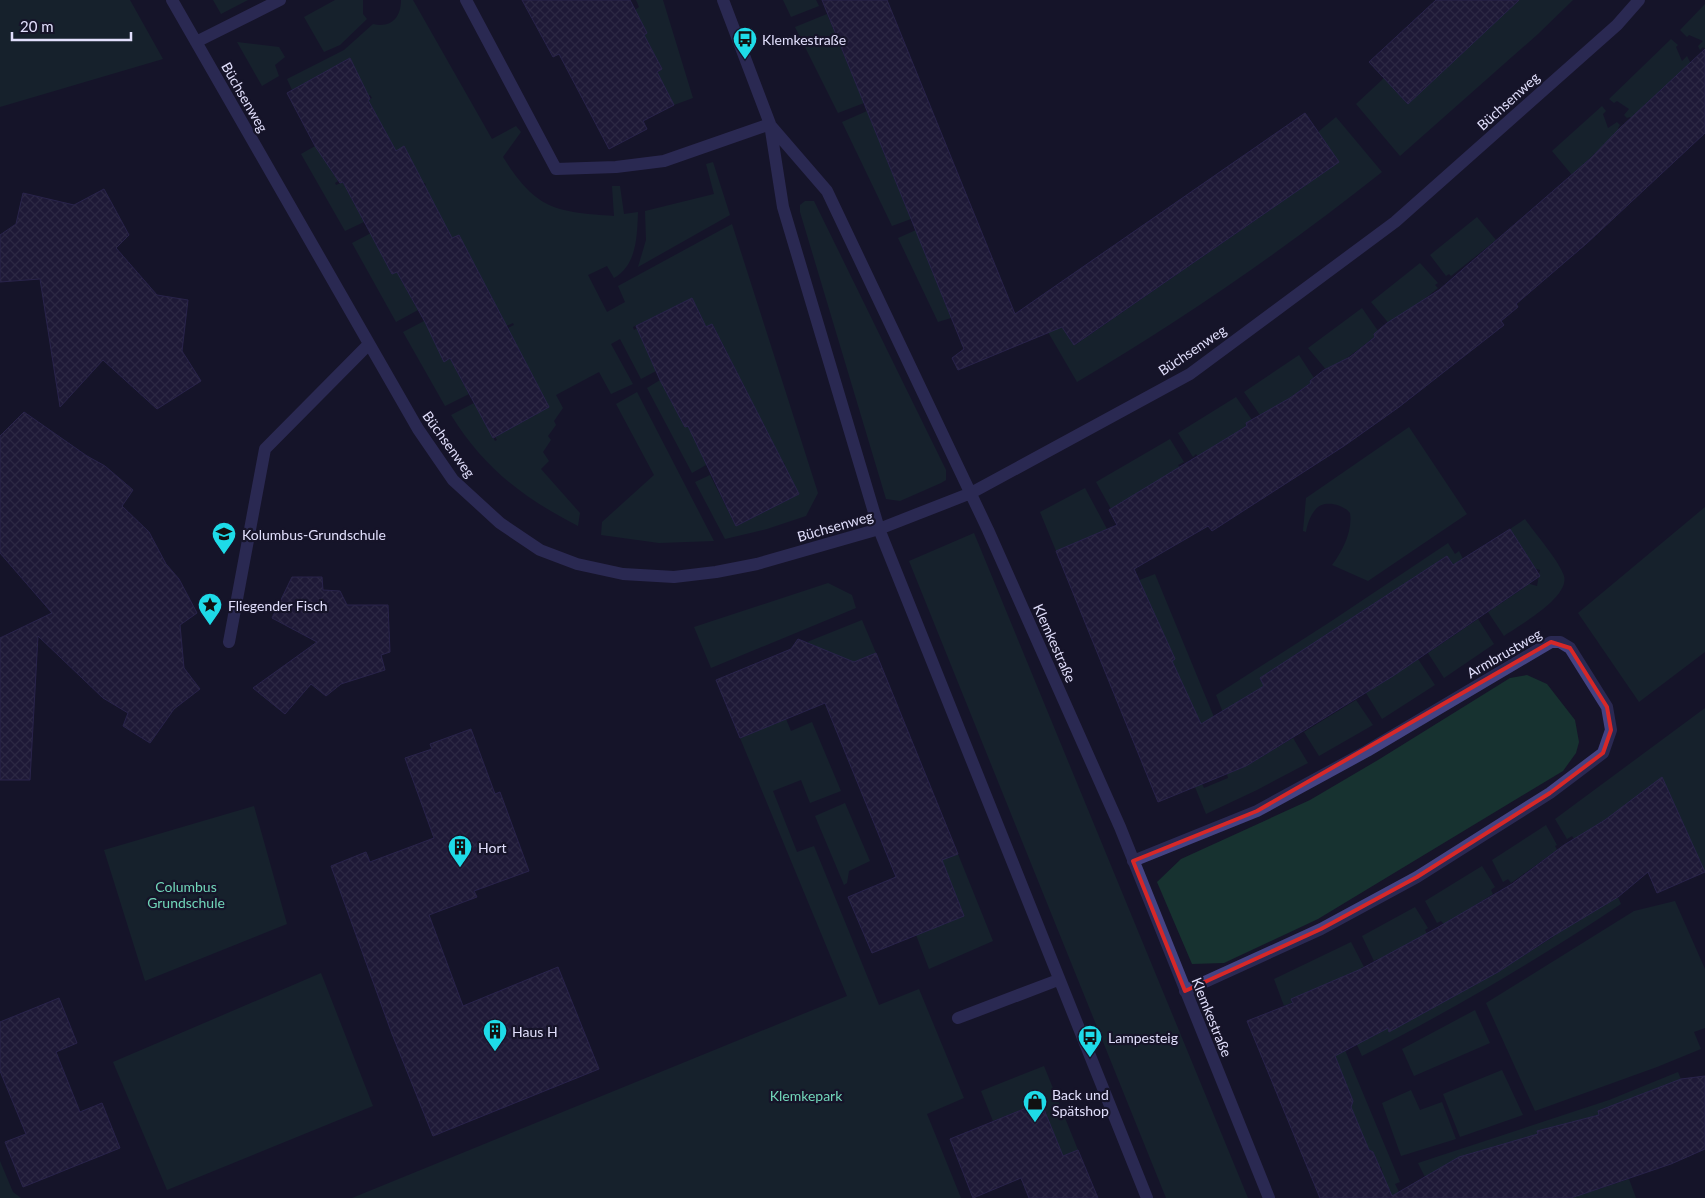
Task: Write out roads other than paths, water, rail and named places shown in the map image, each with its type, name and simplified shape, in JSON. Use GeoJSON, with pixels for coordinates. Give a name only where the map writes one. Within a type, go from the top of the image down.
{"type":"FeatureCollection","features":[{"type":"Feature","properties":{"kind":"street","name":"Büchsenweg"},"geometry":{"type":"LineString","coordinates":[[172,0],[418,429],[453,480],[500,523],[540,550],[577,564],[623,574],[674,577],[756,564],[879,529],[971,492],[1190,374],[1394,222],[1617,25],[1639,0]]}},
{"type":"Feature","properties":{"kind":"street"},"geometry":{"type":"LineString","coordinates":[[196,42],[280,0]]}},
{"type":"Feature","properties":{"kind":"street"},"geometry":{"type":"LineString","coordinates":[[466,0],[556,169],[616,167],[664,161],[770,124]]}},
{"type":"Feature","properties":{"kind":"street","name":"Klemkestraße"},"geometry":{"type":"LineString","coordinates":[[723,0],[770,124],[783,206],[879,529],[1058,980],[1147,1198]]}},
{"type":"Feature","properties":{"kind":"street","name":"Klemkestraße"},"geometry":{"type":"LineString","coordinates":[[770,124],[827,190],[971,492],[1134,861],[1269,1198]]}},
{"type":"Feature","properties":{"kind":"street"},"geometry":{"type":"LineString","coordinates":[[229,642],[265,449],[369,344]]}},
{"type":"Feature","properties":{"kind":"street","name":"Armbrustweg"},"geometry":{"type":"LineString","coordinates":[[1134,861],[1256,811],[1367,750],[1551,642],[1560,642],[1570,648],[1607,707],[1611,730],[1602,753],[1550,793],[1417,877],[1321,929],[1185,991]]}},
{"type":"Feature","properties":{"kind":"street"},"geometry":{"type":"LineString","coordinates":[[958,1018],[1058,980]]}},
{"type":"Feature","properties":{"kind":"place","name":"Klemkestraße"},"geometry":{"type":"Point","coordinates":[745,60]}},
{"type":"Feature","properties":{"kind":"place","name":"Kolumbus-Grundschule"},"geometry":{"type":"Point","coordinates":[224,555]}},
{"type":"Feature","properties":{"kind":"place","name":"Fliegender Fisch"},"geometry":{"type":"Point","coordinates":[210,626]}},
{"type":"Feature","properties":{"kind":"place","name":"Hort"},"geometry":{"type":"Point","coordinates":[460,868]}},
{"type":"Feature","properties":{"kind":"place","name":"Haus H"},"geometry":{"type":"Point","coordinates":[495,1052]}},
{"type":"Feature","properties":{"kind":"place","name":"Lampesteig"},"geometry":{"type":"Point","coordinates":[1090,1058]}},
{"type":"Feature","properties":{"kind":"place","name":"Back und Spätshop"},"geometry":{"type":"Point","coordinates":[1035,1123]}},
{"type":"Feature","properties":{"kind":"park label","name":"Columbus Grundschule"},"geometry":{"type":"Point","coordinates":[186,894]}},
{"type":"Feature","properties":{"kind":"park label","name":"Klemkepark"},"geometry":{"type":"Point","coordinates":[806,1095]}}]}
